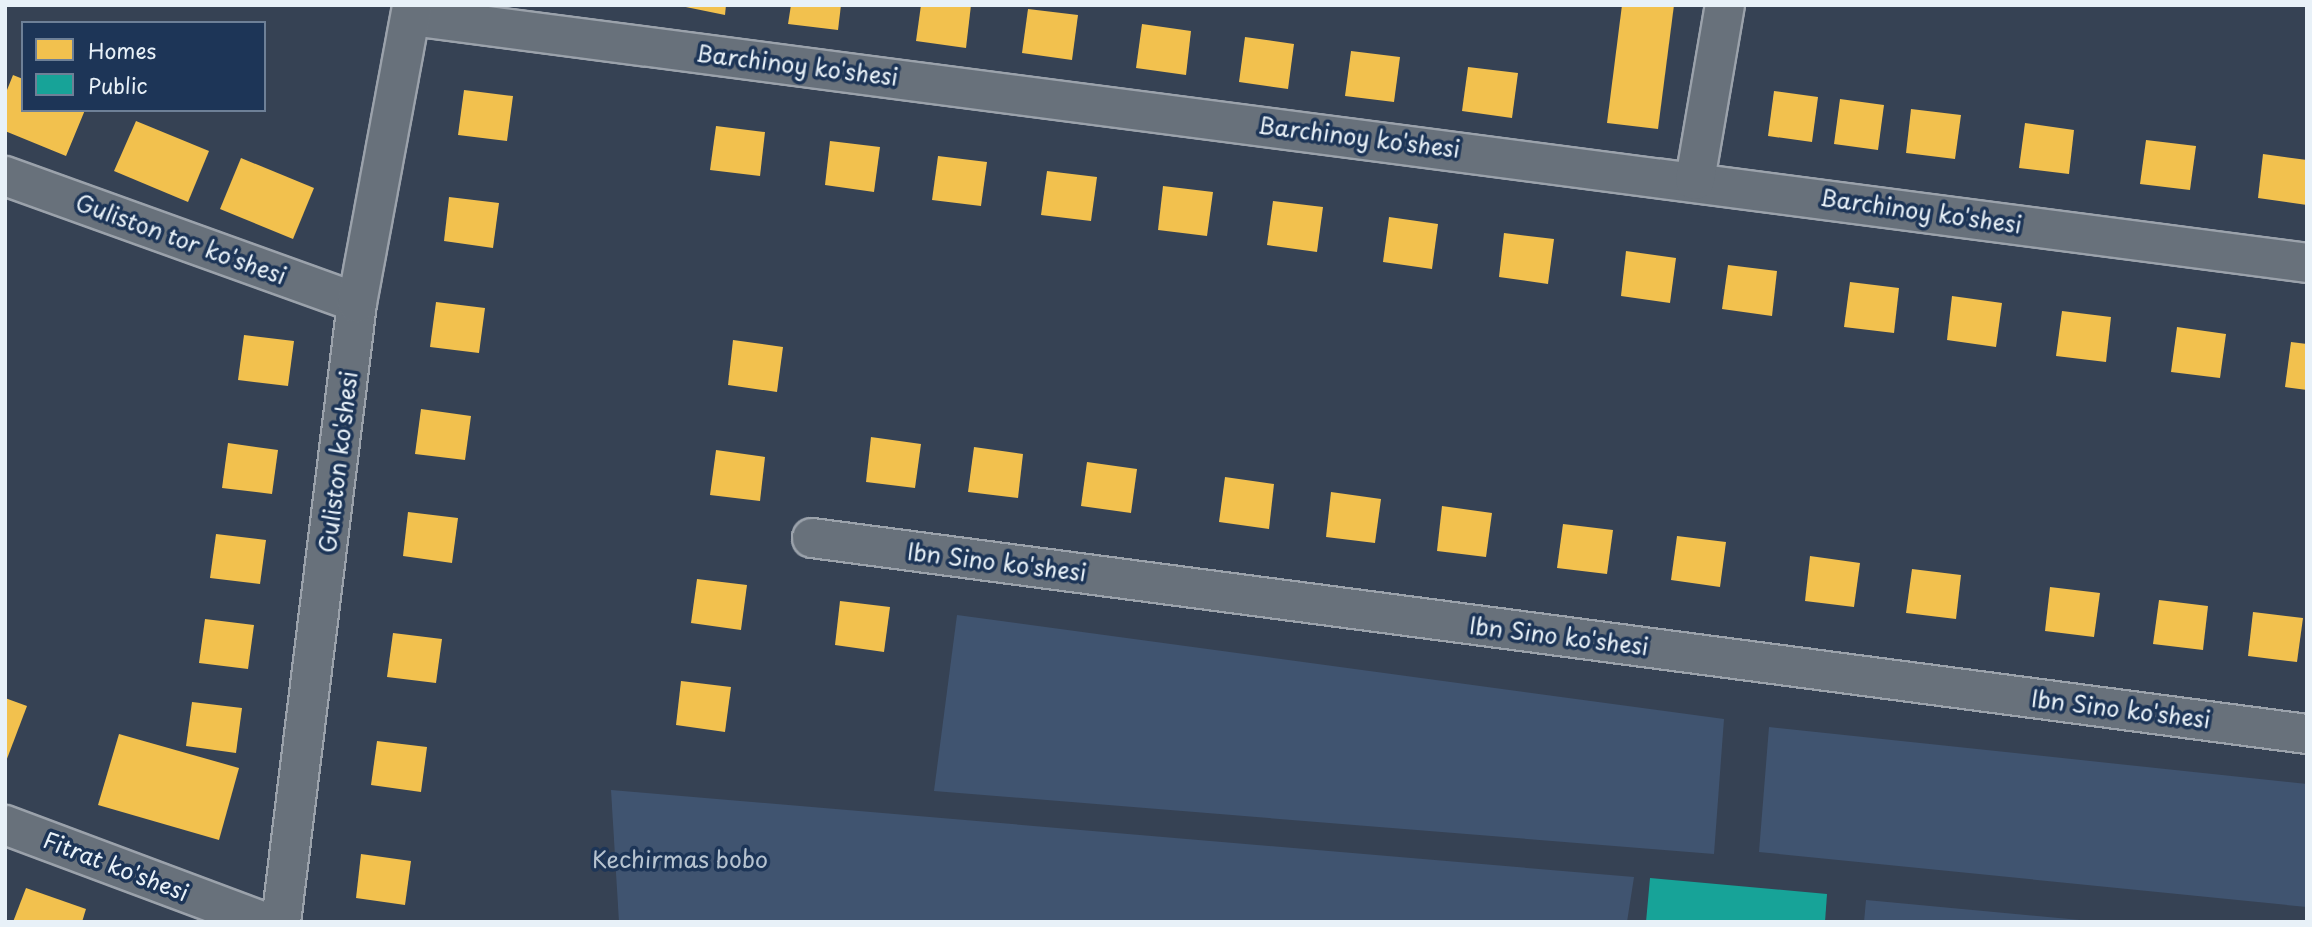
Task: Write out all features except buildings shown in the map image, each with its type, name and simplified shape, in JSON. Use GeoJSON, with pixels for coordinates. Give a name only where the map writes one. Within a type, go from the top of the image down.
{"type":"FeatureCollection","features":[{"type":"Feature","properties":{"kind":"street"},"geometry":{"type":"LineString","coordinates":[[1695,180],[1725,5]]}},
{"type":"Feature","properties":{"kind":"street","name":"Barchinoy ko'shesi"},"geometry":{"type":"LineString","coordinates":[[412,11],[2307,263]]}},
{"type":"Feature","properties":{"kind":"street","name":"Guliston ko'shesi"},"geometry":{"type":"LineString","coordinates":[[281,922],[357,303],[412,11]]}},
{"type":"Feature","properties":{"kind":"street","name":"Guliston tor ko'shesi"},"geometry":{"type":"LineString","coordinates":[[5,176],[357,303]]}},
{"type":"Feature","properties":{"kind":"street","name":"Ibn Sino ko'shesi"},"geometry":{"type":"LineString","coordinates":[[812,538],[2307,734]]}},
{"type":"Feature","properties":{"kind":"street","name":"Fitrat ko'shesi"},"geometry":{"type":"LineString","coordinates":[[5,825],[265,922]]}},
{"type":"Feature","properties":{"kind":"green space"},"geometry":{"type":"Polygon","coordinates":[[[957,615],[1724,719],[1714,854],[934,791],[957,615]]]}},
{"type":"Feature","properties":{"kind":"green space"},"geometry":{"type":"Polygon","coordinates":[[[1769,727],[2307,784],[2307,907],[1759,852],[1769,727]]]}},
{"type":"Feature","properties":{"kind":"green space","name":"Kechirmas bobo"},"geometry":{"type":"Polygon","coordinates":[[[611,790],[1634,877],[1627,922],[619,922],[611,790]]]}},
{"type":"Feature","properties":{"kind":"green space"},"geometry":{"type":"Polygon","coordinates":[[[1866,900],[2101,922],[1864,922],[1866,900]]]}}]}
